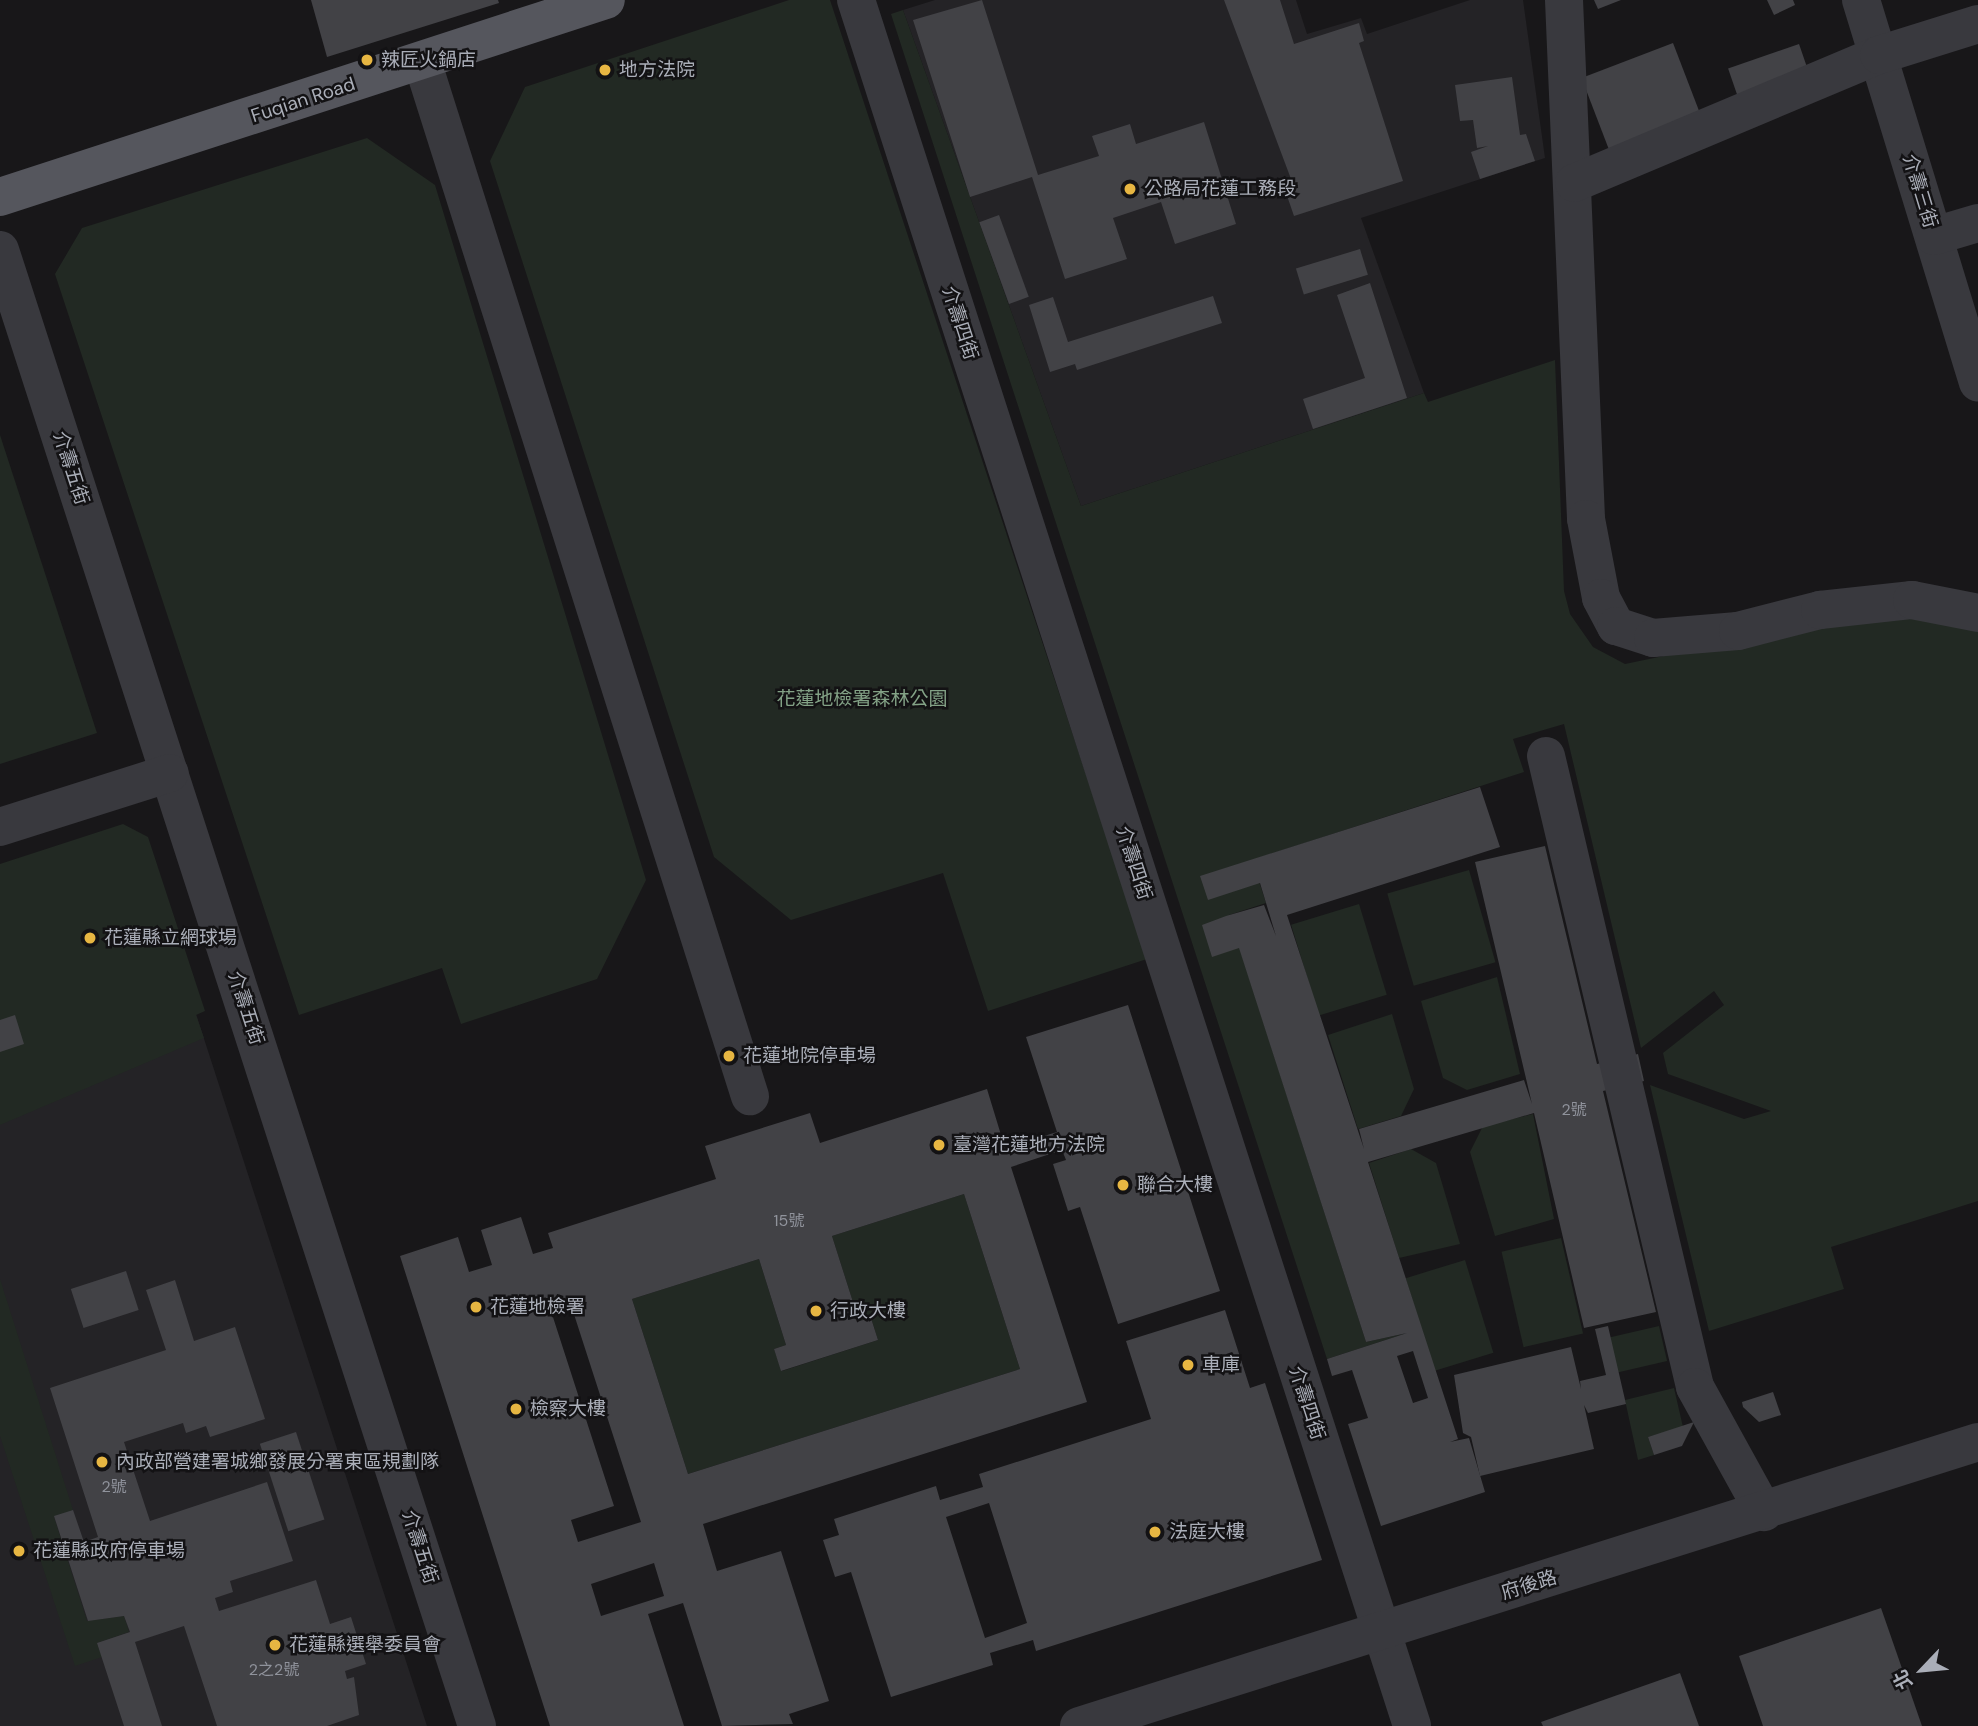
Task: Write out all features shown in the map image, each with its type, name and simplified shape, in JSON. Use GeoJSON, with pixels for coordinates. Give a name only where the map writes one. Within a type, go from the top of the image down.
{"type":"FeatureCollection","features":[{"type":"Feature","properties":{"kind":"main road","name":"Fuqian Road"},"geometry":{"type":"LineString","coordinates":[[0,197],[606,0]]}},
{"type":"Feature","properties":{"kind":"street","name":"介壽四街"},"geometry":{"type":"LineString","coordinates":[[856,0],[1412,1726]]}},
{"type":"Feature","properties":{"kind":"street"},"geometry":{"type":"LineString","coordinates":[[1564,0],[1574,183],[1586,519],[1601,598],[1616,626],[1653,638],[1738,631],[1820,610],[1912,600],[1978,613]]}},
{"type":"Feature","properties":{"kind":"street","name":"介壽三街"},"geometry":{"type":"LineString","coordinates":[[1861,0],[1978,382]]}},
{"type":"Feature","properties":{"kind":"street"},"geometry":{"type":"LineString","coordinates":[[1574,183],[1878,55],[1978,24]]}},
{"type":"Feature","properties":{"kind":"street"},"geometry":{"type":"LineString","coordinates":[[422,61],[750,1096]]}},
{"type":"Feature","properties":{"kind":"street"},"geometry":{"type":"LineString","coordinates":[[1934,236],[1978,223]]}},
{"type":"Feature","properties":{"kind":"street","name":"介壽五街"},"geometry":{"type":"LineString","coordinates":[[0,250],[477,1726]]}},
{"type":"Feature","properties":{"kind":"street"},"geometry":{"type":"LineString","coordinates":[[1546,756],[1695,1387],[1764,1512]]}},
{"type":"Feature","properties":{"kind":"street"},"geometry":{"type":"LineString","coordinates":[[0,827],[170,773]]}},
{"type":"Feature","properties":{"kind":"street","name":"府後路"},"geometry":{"type":"LineString","coordinates":[[1079,1726],[1764,1512],[1978,1442]]}},
{"type":"Feature","properties":{"kind":"shaded area","name":"公路局花蓮工務段"},"geometry":{"type":"Polygon","coordinates":[[[935,0],[1296,0],[1307,34],[1361,18],[1367,34],[1470,0],[1523,0],[1545,158],[1361,218],[1424,393],[1081,506],[903,10],[935,0]]]}},
{"type":"Feature","properties":{"kind":"shaded area"},"geometry":{"type":"Polygon","coordinates":[[[196,1014],[427,1726],[0,1726],[0,1077],[196,1014]]]}},
{"type":"Feature","properties":{"kind":"green space","name":"花蓮地檢署森林公園"},"geometry":{"type":"Polygon","coordinates":[[[789,0],[830,0],[1147,959],[988,1011],[943,873],[791,920],[714,857],[490,161],[525,87],[789,0]]]}},
{"type":"Feature","properties":{"kind":"green space"},"geometry":{"type":"Polygon","coordinates":[[[903,10],[1081,506],[1424,393],[1428,402],[1555,360],[1564,591],[1570,614],[1593,647],[1625,664],[1779,632],[1926,613],[1978,629],[1978,1201],[1831,1247],[1844,1289],[1709,1331],[1650,1085],[1744,1119],[1771,1111],[1668,1074],[1663,1053],[1724,1005],[1714,991],[1641,1048],[1564,724],[1513,739],[1524,772],[1252,860],[1266,903],[1229,915],[1366,1342],[1407,1333],[1327,1359],[891,14],[903,10]]]}},
{"type":"Feature","properties":{"kind":"green space"},"geometry":{"type":"Polygon","coordinates":[[[367,138],[435,185],[646,880],[597,979],[461,1024],[442,968],[299,1015],[55,274],[82,228],[367,138]]]}},
{"type":"Feature","properties":{"kind":"green space"},"geometry":{"type":"Polygon","coordinates":[[[0,435],[97,733],[0,764],[0,435]]]}},
{"type":"Feature","properties":{"kind":"green space","name":"花蓮縣立網球場"},"geometry":{"type":"Polygon","coordinates":[[[123,824],[148,837],[205,1011],[196,1015],[204,1038],[0,1125],[0,864],[123,824]]]}},
{"type":"Feature","properties":{"kind":"green space"},"geometry":{"type":"Polygon","coordinates":[[[1469,870],[1495,962],[1414,986],[1387,893],[1469,870]]]}},
{"type":"Feature","properties":{"kind":"green space"},"geometry":{"type":"Polygon","coordinates":[[[1359,904],[1387,995],[1319,1016],[1291,925],[1359,904]]]}},
{"type":"Feature","properties":{"kind":"green space"},"geometry":{"type":"Polygon","coordinates":[[[1497,977],[1520,1074],[1467,1090],[1443,1078],[1421,1001],[1497,977]]]}},
{"type":"Feature","properties":{"kind":"green space"},"geometry":{"type":"Polygon","coordinates":[[[1392,1014],[1414,1089],[1401,1116],[1358,1129],[1328,1035],[1392,1014]]]}},
{"type":"Feature","properties":{"kind":"green space"},"geometry":{"type":"Polygon","coordinates":[[[1533,1114],[1554,1219],[1495,1236],[1470,1152],[1483,1126],[1533,1114]]]}},
{"type":"Feature","properties":{"kind":"green space"},"geometry":{"type":"Polygon","coordinates":[[[1411,1149],[1436,1163],[1460,1244],[1399,1258],[1369,1163],[1411,1149]]]}},
{"type":"Feature","properties":{"kind":"green space"},"geometry":{"type":"Polygon","coordinates":[[[964,1194],[1020,1369],[688,1474],[632,1299],[759,1259],[786,1345],[774,1349],[782,1371],[878,1340],[871,1318],[859,1321],[832,1236],[964,1194]]]}},
{"type":"Feature","properties":{"kind":"green space"},"geometry":{"type":"Polygon","coordinates":[[[1561,1238],[1583,1333],[1524,1347],[1502,1252],[1561,1238]]]}},
{"type":"Feature","properties":{"kind":"green space"},"geometry":{"type":"Polygon","coordinates":[[[1465,1260],[1493,1353],[1434,1371],[1406,1278],[1465,1260]]]}},
{"type":"Feature","properties":{"kind":"green space"},"geometry":{"type":"Polygon","coordinates":[[[0,1279],[73,1510],[54,1517],[87,1621],[124,1616],[129,1632],[97,1643],[102,1657],[75,1666],[0,1436],[0,1279]]]}},
{"type":"Feature","properties":{"kind":"green space"},"geometry":{"type":"Polygon","coordinates":[[[1659,1326],[1667,1361],[1617,1373],[1609,1337],[1659,1326]]]}},
{"type":"Feature","properties":{"kind":"green space"},"geometry":{"type":"Polygon","coordinates":[[[1674,1388],[1683,1427],[1648,1437],[1654,1455],[1638,1460],[1625,1400],[1674,1388]]]}},
{"type":"Feature","properties":{"kind":"building"},"geometry":{"type":"Polygon","coordinates":[[[311,0],[498,0],[499,3],[327,57],[311,0]]]}},
{"type":"Feature","properties":{"kind":"building"},"geometry":{"type":"Polygon","coordinates":[[[982,0],[1038,175],[1099,156],[1092,136],[1130,124],[1136,144],[1204,122],[1236,224],[1175,244],[1161,202],[1113,218],[1127,259],[1065,279],[1032,177],[970,197],[913,20],[982,0]]]}},
{"type":"Feature","properties":{"kind":"building"},"geometry":{"type":"Polygon","coordinates":[[[1224,0],[1280,0],[1294,44],[1359,23],[1364,41],[1359,43],[1403,181],[1294,216],[1285,190],[1294,187],[1224,0]]]}},
{"type":"Feature","properties":{"kind":"building"},"geometry":{"type":"Polygon","coordinates":[[[1594,0],[1621,0],[1598,9],[1594,0]]]}},
{"type":"Feature","properties":{"kind":"building"},"geometry":{"type":"Polygon","coordinates":[[[1767,0],[1793,0],[1795,5],[1774,15],[1767,0]]]}},
{"type":"Feature","properties":{"kind":"building"},"geometry":{"type":"Polygon","coordinates":[[[1673,43],[1700,114],[1609,149],[1582,78],[1673,43]]]}},
{"type":"Feature","properties":{"kind":"building"},"geometry":{"type":"Polygon","coordinates":[[[1799,44],[1809,73],[1738,98],[1728,68],[1799,44]]]}},
{"type":"Feature","properties":{"kind":"building"},"geometry":{"type":"Polygon","coordinates":[[[1512,77],[1520,135],[1526,134],[1535,161],[1480,179],[1471,152],[1488,146],[1477,148],[1473,120],[1460,121],[1455,85],[1512,77]]]}},
{"type":"Feature","properties":{"kind":"building"},"geometry":{"type":"Polygon","coordinates":[[[999,215],[1029,297],[1009,304],[979,222],[999,215]]]}},
{"type":"Feature","properties":{"kind":"building"},"geometry":{"type":"Polygon","coordinates":[[[1360,249],[1368,275],[1304,294],[1296,269],[1360,249]]]}},
{"type":"Feature","properties":{"kind":"building"},"geometry":{"type":"Polygon","coordinates":[[[1370,283],[1407,398],[1313,429],[1303,399],[1365,378],[1337,295],[1370,283]]]}},
{"type":"Feature","properties":{"kind":"building"},"geometry":{"type":"Polygon","coordinates":[[[1213,296],[1222,323],[1077,370],[1075,364],[1050,372],[1029,305],[1053,297],[1068,342],[1213,296]]]}},
{"type":"Feature","properties":{"kind":"building"},"geometry":{"type":"Polygon","coordinates":[[[1480,787],[1500,847],[1287,915],[1364,1149],[1359,1129],[1524,1080],[1532,1104],[1475,862],[1545,846],[1597,1064],[1638,1054],[1644,1081],[1603,1091],[1656,1312],[1584,1328],[1534,1113],[1368,1162],[1458,1439],[1450,1442],[1469,1438],[1485,1492],[1381,1526],[1348,1424],[1368,1418],[1352,1370],[1332,1376],[1327,1359],[1407,1333],[1366,1342],[1239,948],[1212,957],[1202,925],[1226,916],[1264,905],[1276,936],[1260,883],[1208,900],[1200,876],[1480,787]],[[1413,1351],[1397,1356],[1413,1403],[1428,1398],[1413,1351]]]}},
{"type":"Feature","properties":{"kind":"building"},"geometry":{"type":"Polygon","coordinates":[[[1128,1005],[1220,1291],[1118,1324],[1080,1207],[1068,1211],[1053,1164],[1066,1160],[1062,1150],[1011,1167],[1087,1402],[703,1524],[717,1571],[781,1551],[829,1701],[789,1714],[793,1724],[722,1726],[683,1603],[648,1614],[684,1726],[550,1726],[400,1256],[458,1237],[469,1272],[492,1265],[481,1230],[521,1217],[533,1254],[553,1248],[548,1233],[716,1179],[705,1146],[810,1113],[820,1143],[987,1089],[1005,1148],[1057,1132],[1026,1037],[1128,1005]],[[964,1194],[832,1236],[859,1321],[871,1318],[878,1340],[781,1371],[774,1349],[786,1345],[759,1259],[632,1299],[688,1474],[1020,1369],[964,1194]],[[571,1305],[551,1311],[614,1506],[571,1520],[578,1542],[641,1522],[571,1305]],[[654,1563],[591,1584],[601,1616],[664,1596],[654,1563]]]}},
{"type":"Feature","properties":{"kind":"building"},"geometry":{"type":"Polygon","coordinates":[[[15,1015],[24,1044],[0,1052],[0,1020],[15,1015]]]}},
{"type":"Feature","properties":{"kind":"building"},"geometry":{"type":"Polygon","coordinates":[[[126,1271],[139,1310],[84,1328],[71,1289],[126,1271]]]}},
{"type":"Feature","properties":{"kind":"building","name":"內政部營建署城鄉發展分署東區規劃隊"},"geometry":{"type":"Polygon","coordinates":[[[175,1280],[194,1341],[235,1327],[265,1419],[210,1437],[206,1426],[186,1433],[183,1423],[124,1442],[150,1521],[267,1482],[293,1561],[230,1581],[233,1592],[215,1598],[219,1611],[316,1580],[330,1624],[351,1617],[366,1664],[345,1671],[347,1679],[354,1677],[359,1715],[327,1726],[217,1726],[184,1626],[135,1642],[162,1726],[124,1726],[97,1643],[130,1632],[124,1616],[88,1621],[54,1516],[73,1510],[84,1542],[98,1537],[50,1388],[166,1350],[146,1290],[175,1280]]]}},
{"type":"Feature","properties":{"kind":"building","name":"法庭大樓"},"geometry":{"type":"Polygon","coordinates":[[[1225,1310],[1250,1388],[1265,1383],[1322,1560],[1036,1651],[1033,1640],[990,1653],[993,1665],[891,1697],[851,1572],[835,1577],[823,1540],[839,1535],[834,1519],[936,1486],[940,1500],[983,1487],[979,1474],[1151,1419],[1126,1341],[1225,1310]],[[989,1503],[946,1517],[985,1638],[1027,1623],[989,1503]]]}},
{"type":"Feature","properties":{"kind":"building"},"geometry":{"type":"Polygon","coordinates":[[[1608,1326],[1626,1404],[1588,1413],[1584,1405],[1594,1449],[1480,1476],[1471,1437],[1463,1433],[1454,1375],[1571,1347],[1581,1389],[1580,1381],[1606,1375],[1595,1329],[1608,1326]]]}},
{"type":"Feature","properties":{"kind":"building"},"geometry":{"type":"Polygon","coordinates":[[[1773,1392],[1781,1415],[1759,1422],[1743,1407],[1742,1402],[1773,1392]]]}},
{"type":"Feature","properties":{"kind":"building"},"geometry":{"type":"Polygon","coordinates":[[[1694,1422],[1682,1446],[1654,1455],[1648,1437],[1694,1422]]]}},
{"type":"Feature","properties":{"kind":"building"},"geometry":{"type":"Polygon","coordinates":[[[296,1432],[324,1519],[288,1531],[260,1444],[296,1432]]]}},
{"type":"Feature","properties":{"kind":"building"},"geometry":{"type":"Polygon","coordinates":[[[1881,1608],[1922,1726],[1763,1726],[1739,1656],[1881,1608]]]}},
{"type":"Feature","properties":{"kind":"building"},"geometry":{"type":"Polygon","coordinates":[[[1680,1673],[1699,1726],[1543,1726],[1541,1722],[1680,1673]]]}},
{"type":"Feature","properties":{"kind":"place","name":"辣匠火鍋店"},"geometry":{"type":"Point","coordinates":[367,60]}},
{"type":"Feature","properties":{"kind":"place","name":"地方法院"},"geometry":{"type":"Point","coordinates":[605,70]}},
{"type":"Feature","properties":{"kind":"place","name":"公路局花蓮工務段"},"geometry":{"type":"Point","coordinates":[1130,189]}},
{"type":"Feature","properties":{"kind":"place","name":"花蓮縣立網球場"},"geometry":{"type":"Point","coordinates":[90,938]}},
{"type":"Feature","properties":{"kind":"place","name":"花蓮地院停車場"},"geometry":{"type":"Point","coordinates":[729,1056]}},
{"type":"Feature","properties":{"kind":"place","name":"臺灣花蓮地方法院"},"geometry":{"type":"Point","coordinates":[939,1145]}},
{"type":"Feature","properties":{"kind":"place","name":"聯合大樓"},"geometry":{"type":"Point","coordinates":[1123,1185]}},
{"type":"Feature","properties":{"kind":"place","name":"花蓮地檢署"},"geometry":{"type":"Point","coordinates":[476,1307]}},
{"type":"Feature","properties":{"kind":"place","name":"行政大樓"},"geometry":{"type":"Point","coordinates":[816,1311]}},
{"type":"Feature","properties":{"kind":"place","name":"車庫"},"geometry":{"type":"Point","coordinates":[1188,1365]}},
{"type":"Feature","properties":{"kind":"place","name":"檢察大樓"},"geometry":{"type":"Point","coordinates":[516,1409]}},
{"type":"Feature","properties":{"kind":"place","name":"內政部營建署城鄉發展分署東區規劃隊"},"geometry":{"type":"Point","coordinates":[102,1462]}},
{"type":"Feature","properties":{"kind":"place","name":"法庭大樓"},"geometry":{"type":"Point","coordinates":[1155,1532]}},
{"type":"Feature","properties":{"kind":"place","name":"花蓮縣政府停車場"},"geometry":{"type":"Point","coordinates":[19,1551]}},
{"type":"Feature","properties":{"kind":"place","name":"花蓮縣選舉委員會"},"geometry":{"type":"Point","coordinates":[275,1645]}}]}
